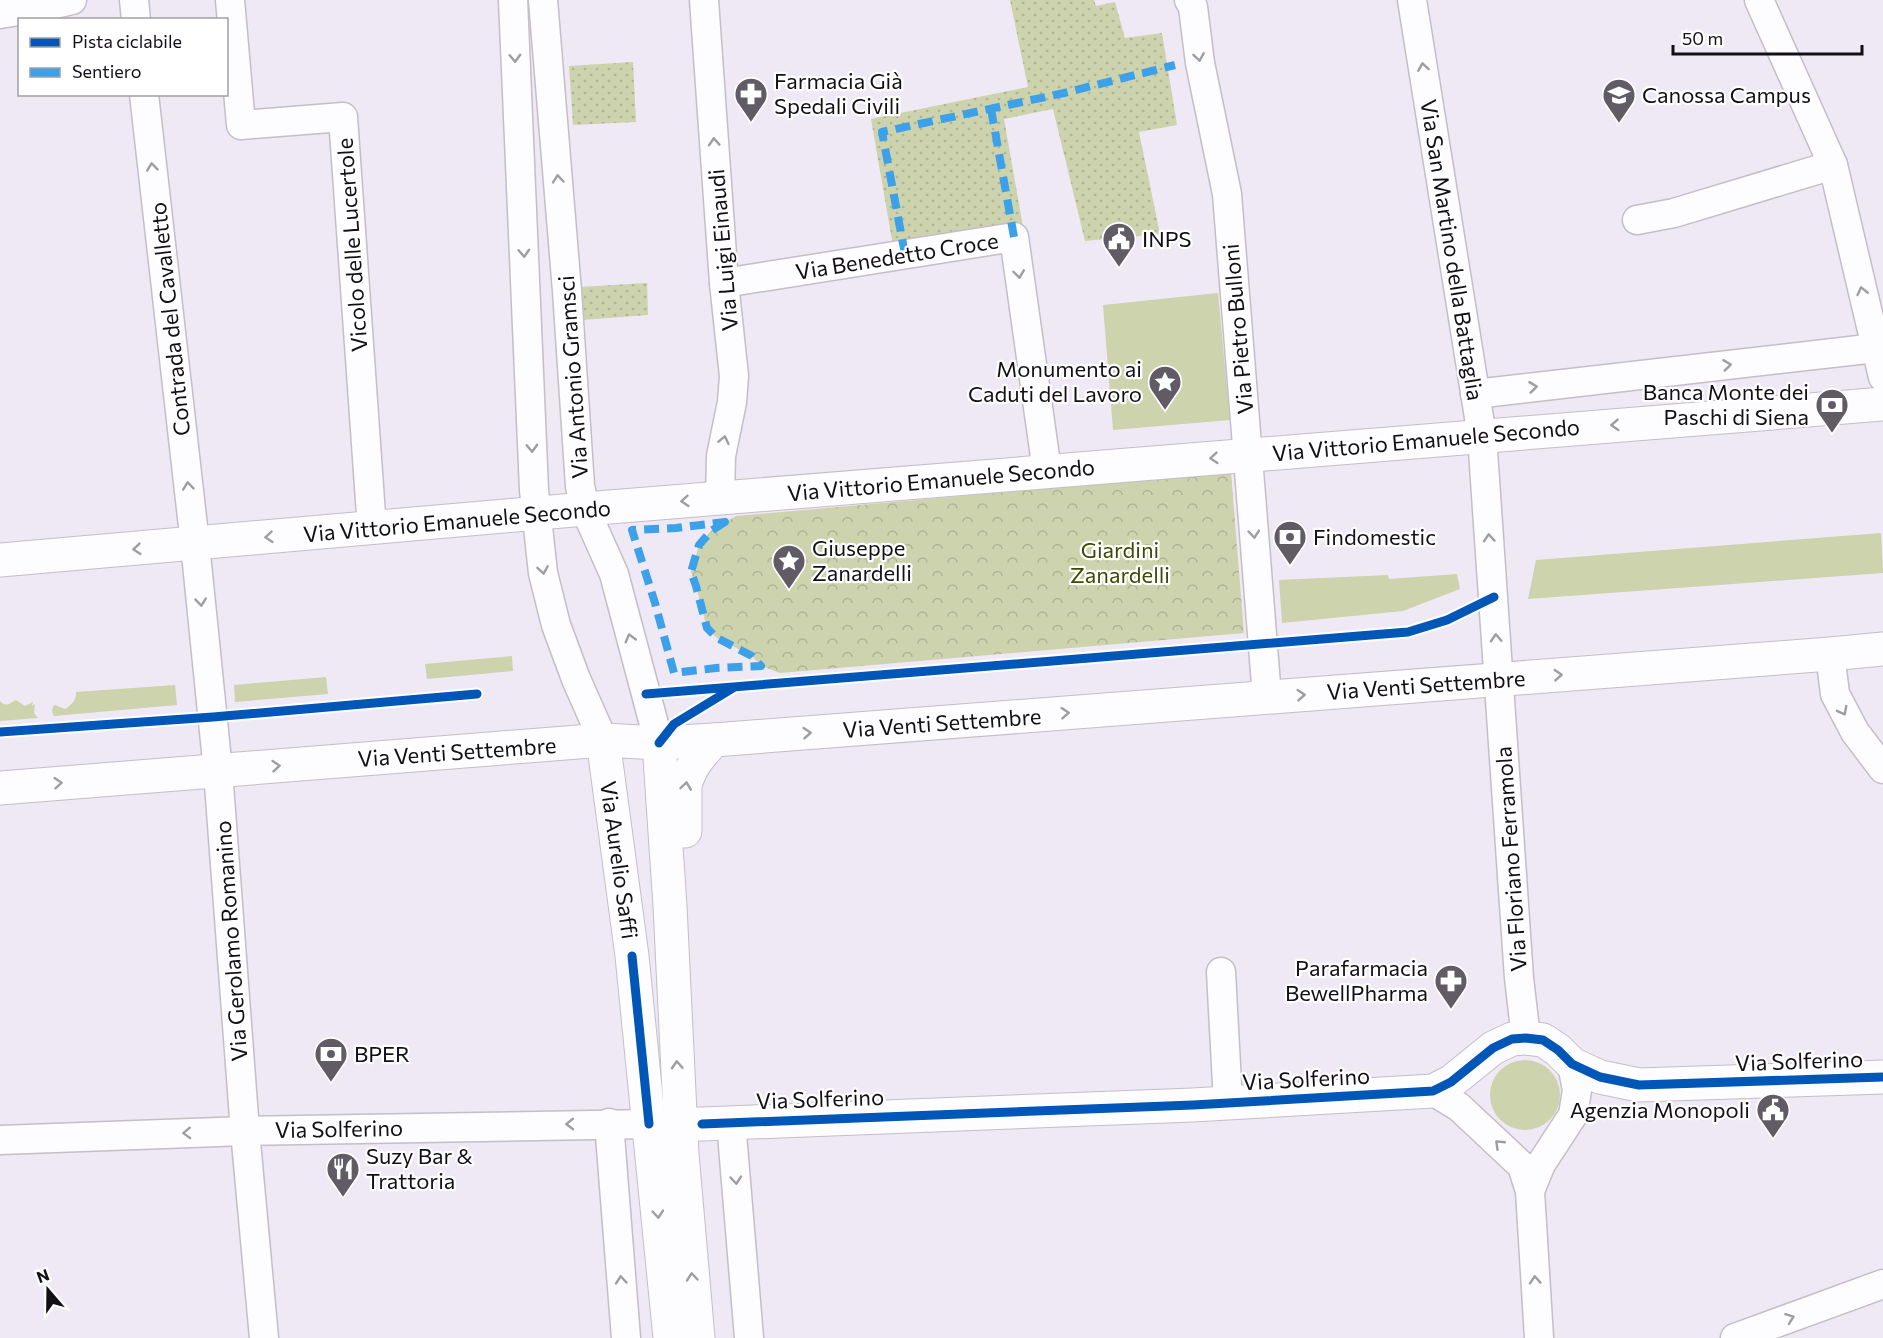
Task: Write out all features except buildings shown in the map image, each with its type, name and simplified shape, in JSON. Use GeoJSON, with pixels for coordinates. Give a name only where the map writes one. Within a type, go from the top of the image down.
{"type":"FeatureCollection","features":[{"type":"Feature","properties":{"kind":"main road","name":"Via Vittorio Emanuele Secondo"},"geometry":{"type":"LineString","coordinates":[[0,560],[585,509],[1883,404]]}},
{"type":"Feature","properties":{"kind":"main road","name":"Via Venti Settembre"},"geometry":{"type":"LineString","coordinates":[[0,788],[603,740],[659,743],[714,741],[1883,649]]}},
{"type":"Feature","properties":{"kind":"main road","name":"Via Aurelio Saffi"},"geometry":{"type":"LineString","coordinates":[[603,740],[632,956],[649,1124]]}},
{"type":"Feature","properties":{"kind":"main road","name":"Via Aurelio Saffi"},"geometry":{"type":"LineString","coordinates":[[670,906],[685,842],[685,785],[691,766],[714,741]]}},
{"type":"Feature","properties":{"kind":"main road","name":"Via Aurelio Saffi"},"geometry":{"type":"LineString","coordinates":[[659,743],[670,906],[672,1144]]}},
{"type":"Feature","properties":{"kind":"main road","name":"Via Solferino"},"geometry":{"type":"LineString","coordinates":[[649,1124],[672,1144],[731,1122],[1228,1103],[1433,1091],[1451,1082],[1493,1048],[1512,1039],[1526,1038],[1544,1040],[1572,1064],[1600,1077],[1639,1085],[1883,1077]]}},
{"type":"Feature","properties":{"kind":"main road"},"geometry":{"type":"LineString","coordinates":[[670,1338],[672,1144]]}},
{"type":"Feature","properties":{"kind":"main road"},"geometry":{"type":"LineString","coordinates":[[672,1144],[698,1338]]}},
{"type":"Feature","properties":{"kind":"street"},"geometry":{"type":"LineString","coordinates":[[0,14],[72,0]]}},
{"type":"Feature","properties":{"kind":"street"},"geometry":{"type":"LineString","coordinates":[[134,0],[136,18]]}},
{"type":"Feature","properties":{"kind":"street","name":"Vicolo delle Lucertole"},"geometry":{"type":"LineString","coordinates":[[230,0],[241,125],[343,117],[372,529]]}},
{"type":"Feature","properties":{"kind":"street","name":"Via Antonio Gramsci"},"geometry":{"type":"LineString","coordinates":[[513,0],[536,514],[543,573],[556,625],[576,679],[603,740]]}},
{"type":"Feature","properties":{"kind":"street","name":"Via Antonio Gramsci"},"geometry":{"type":"LineString","coordinates":[[543,0],[567,291],[580,486],[585,509],[614,574],[659,743]]}},
{"type":"Feature","properties":{"kind":"street","name":"Via Luigi Einaudi"},"geometry":{"type":"LineString","coordinates":[[704,0],[724,283],[734,376],[732,402],[721,456],[720,498]]}},
{"type":"Feature","properties":{"kind":"street","name":"Via Pietro Bulloni"},"geometry":{"type":"LineString","coordinates":[[1189,0],[1193,8],[1200,63],[1227,194],[1267,698]]}},
{"type":"Feature","properties":{"kind":"street","name":"Via San Martino della Battaglia"},"geometry":{"type":"LineString","coordinates":[[1412,0],[1482,435],[1498,680]]}},
{"type":"Feature","properties":{"kind":"street"},"geometry":{"type":"LineString","coordinates":[[1759,0],[1833,165],[1883,377]]}},
{"type":"Feature","properties":{"kind":"street","name":"Contrada del Cavalletto"},"geometry":{"type":"LineString","coordinates":[[144,96],[195,544]]}},
{"type":"Feature","properties":{"kind":"street"},"geometry":{"type":"LineString","coordinates":[[1637,219],[1674,213],[1833,165]]}},
{"type":"Feature","properties":{"kind":"street","name":"Via Benedetto Croce"},"geometry":{"type":"LineString","coordinates":[[724,283],[1014,237],[1047,471]]}},
{"type":"Feature","properties":{"kind":"street","name":"Via Vittorio Emanuele Secondo"},"geometry":{"type":"LineString","coordinates":[[1475,394],[1876,348]]}},
{"type":"Feature","properties":{"kind":"street","name":"Via Gerolamo Romanino"},"geometry":{"type":"LineString","coordinates":[[195,544],[218,771],[245,1131],[264,1338]]}},
{"type":"Feature","properties":{"kind":"street"},"geometry":{"type":"LineString","coordinates":[[1830,654],[1835,694],[1855,732],[1883,769]]}},
{"type":"Feature","properties":{"kind":"street","name":"Via Floriano Ferramola"},"geometry":{"type":"LineString","coordinates":[[1498,680],[1518,966],[1526,1038]]}},
{"type":"Feature","properties":{"kind":"street"},"geometry":{"type":"LineString","coordinates":[[1221,972],[1228,1103]]}},
{"type":"Feature","properties":{"kind":"street"},"geometry":{"type":"LineString","coordinates":[[1530,1191],[1541,1164],[1572,1115],[1576,1090],[1572,1064]]}},
{"type":"Feature","properties":{"kind":"street"},"geometry":{"type":"LineString","coordinates":[[1433,1091],[1459,1107],[1522,1166],[1530,1191],[1539,1338]]}},
{"type":"Feature","properties":{"kind":"street"},"geometry":{"type":"LineString","coordinates":[[731,1122],[749,1338]]}},
{"type":"Feature","properties":{"kind":"street"},"geometry":{"type":"LineString","coordinates":[[609,1123],[626,1338]]}},
{"type":"Feature","properties":{"kind":"street","name":"Via Solferino"},"geometry":{"type":"LineString","coordinates":[[0,1140],[245,1131],[649,1124]]}},
{"type":"Feature","properties":{"kind":"street"},"geometry":{"type":"LineString","coordinates":[[1735,1338],[1883,1284]]}},
{"type":"Feature","properties":{"kind":"green space"},"geometry":{"type":"Polygon","coordinates":[[[1010,0],[1094,0],[1096,6],[1115,2],[1125,38],[1162,33],[1177,125],[1139,132],[1160,234],[1085,241],[1053,109],[1004,119],[1023,227],[893,246],[871,119],[1028,87],[1010,0]]]}},
{"type":"Feature","properties":{"kind":"green space"},"geometry":{"type":"Polygon","coordinates":[[[633,62],[636,122],[573,125],[569,66],[633,62]]]}},
{"type":"Feature","properties":{"kind":"green space"},"geometry":{"type":"Polygon","coordinates":[[[647,283],[648,315],[582,320],[580,287],[647,283]]]}},
{"type":"Feature","properties":{"kind":"green space"},"geometry":{"type":"Polygon","coordinates":[[[1218,293],[1230,420],[1113,430],[1103,305],[1218,293]]]}},
{"type":"Feature","properties":{"kind":"green space","name":"Giardini Zanardelli"},"geometry":{"type":"Polygon","coordinates":[[[1231,472],[1244,633],[780,673],[761,666],[752,656],[717,638],[707,628],[691,572],[699,545],[711,531],[736,516],[1231,472]]]}},
{"type":"Feature","properties":{"kind":"green space"},"geometry":{"type":"Polygon","coordinates":[[[1881,533],[1883,573],[1528,599],[1536,560],[1881,533]]]}},
{"type":"Feature","properties":{"kind":"green space"},"geometry":{"type":"Polygon","coordinates":[[[1457,574],[1460,589],[1403,611],[1282,623],[1279,580],[1388,575],[1389,579],[1457,574]]]}},
{"type":"Feature","properties":{"kind":"green space"},"geometry":{"type":"Polygon","coordinates":[[[512,656],[513,671],[427,679],[425,664],[512,656]]]}},
{"type":"Feature","properties":{"kind":"green space"},"geometry":{"type":"Polygon","coordinates":[[[326,677],[328,694],[235,702],[234,685],[326,677]]]}},
{"type":"Feature","properties":{"kind":"green space"},"geometry":{"type":"Polygon","coordinates":[[[175,685],[177,705],[54,716],[52,712],[55,705],[65,709],[69,706],[75,700],[76,692],[175,685]]]}},
{"type":"Feature","properties":{"kind":"green space"},"geometry":{"type":"Polygon","coordinates":[[[16,700],[25,706],[33,702],[32,706],[35,704],[34,713],[38,718],[0,721],[0,701],[6,705],[16,700]]]}},
{"type":"Feature","properties":{"kind":"green space"},"geometry":{"type":"Polygon","coordinates":[[[1532,1060],[1545,1066],[1554,1075],[1558,1081],[1560,1095],[1558,1109],[1550,1120],[1539,1128],[1518,1130],[1500,1120],[1492,1109],[1490,1088],[1500,1070],[1511,1062],[1532,1060]]]}},
{"type":"Feature","properties":{"kind":"marked path"},"geometry":{"type":"LineString","coordinates":[[905,254],[882,132],[1064,93],[1175,65]]}},
{"type":"Feature","properties":{"kind":"marked path"},"geometry":{"type":"LineString","coordinates":[[991,109],[1014,237]]}},
{"type":"Feature","properties":{"kind":"marked path"},"geometry":{"type":"LineString","coordinates":[[725,522],[711,531],[699,545],[691,572],[707,628],[717,638],[752,656],[761,666],[674,673],[632,530],[725,522]]}},
{"type":"Feature","properties":{"kind":"cycle path"},"geometry":{"type":"LineString","coordinates":[[646,694],[1408,632],[1447,620],[1494,597]]}},
{"type":"Feature","properties":{"kind":"cycle path"},"geometry":{"type":"LineString","coordinates":[[659,743],[674,724],[733,688]]}},
{"type":"Feature","properties":{"kind":"cycle path"},"geometry":{"type":"LineString","coordinates":[[0,732],[213,717],[477,694]]}},
{"type":"Feature","properties":{"kind":"cycle path"},"geometry":{"type":"LineString","coordinates":[[632,956],[649,1124]]}},
{"type":"Feature","properties":{"kind":"cycle path"},"geometry":{"type":"LineString","coordinates":[[702,1124],[1193,1105],[1433,1091],[1451,1082],[1493,1048],[1512,1039],[1526,1038],[1543,1040],[1558,1050],[1572,1064],[1600,1077],[1639,1085],[1883,1077]]}},
{"type":"Feature","properties":{"kind":"place","name":"Farmacia Già Spedali Civili"},"geometry":{"type":"Point","coordinates":[751,123]}},
{"type":"Feature","properties":{"kind":"place","name":"Canossa Campus"},"geometry":{"type":"Point","coordinates":[1619,124]}},
{"type":"Feature","properties":{"kind":"place","name":"INPS"},"geometry":{"type":"Point","coordinates":[1119,268]}},
{"type":"Feature","properties":{"kind":"place","name":"Monumento ai Caduti del Lavoro"},"geometry":{"type":"Point","coordinates":[1165,411]}},
{"type":"Feature","properties":{"kind":"place","name":"Banca Monte dei Paschi di Siena"},"geometry":{"type":"Point","coordinates":[1832,434]}},
{"type":"Feature","properties":{"kind":"place","name":"Findomestic"},"geometry":{"type":"Point","coordinates":[1290,566]}},
{"type":"Feature","properties":{"kind":"place","name":"Giuseppe Zanardelli"},"geometry":{"type":"Point","coordinates":[789,590]}},
{"type":"Feature","properties":{"kind":"place","name":"Parafarmacia BewellPharma"},"geometry":{"type":"Point","coordinates":[1451,1010]}},
{"type":"Feature","properties":{"kind":"place","name":"BPER"},"geometry":{"type":"Point","coordinates":[331,1083]}},
{"type":"Feature","properties":{"kind":"place","name":"Agenzia Monopoli"},"geometry":{"type":"Point","coordinates":[1773,1139]}},
{"type":"Feature","properties":{"kind":"place","name":"Suzy Bar & Trattoria"},"geometry":{"type":"Point","coordinates":[343,1198]}}]}
